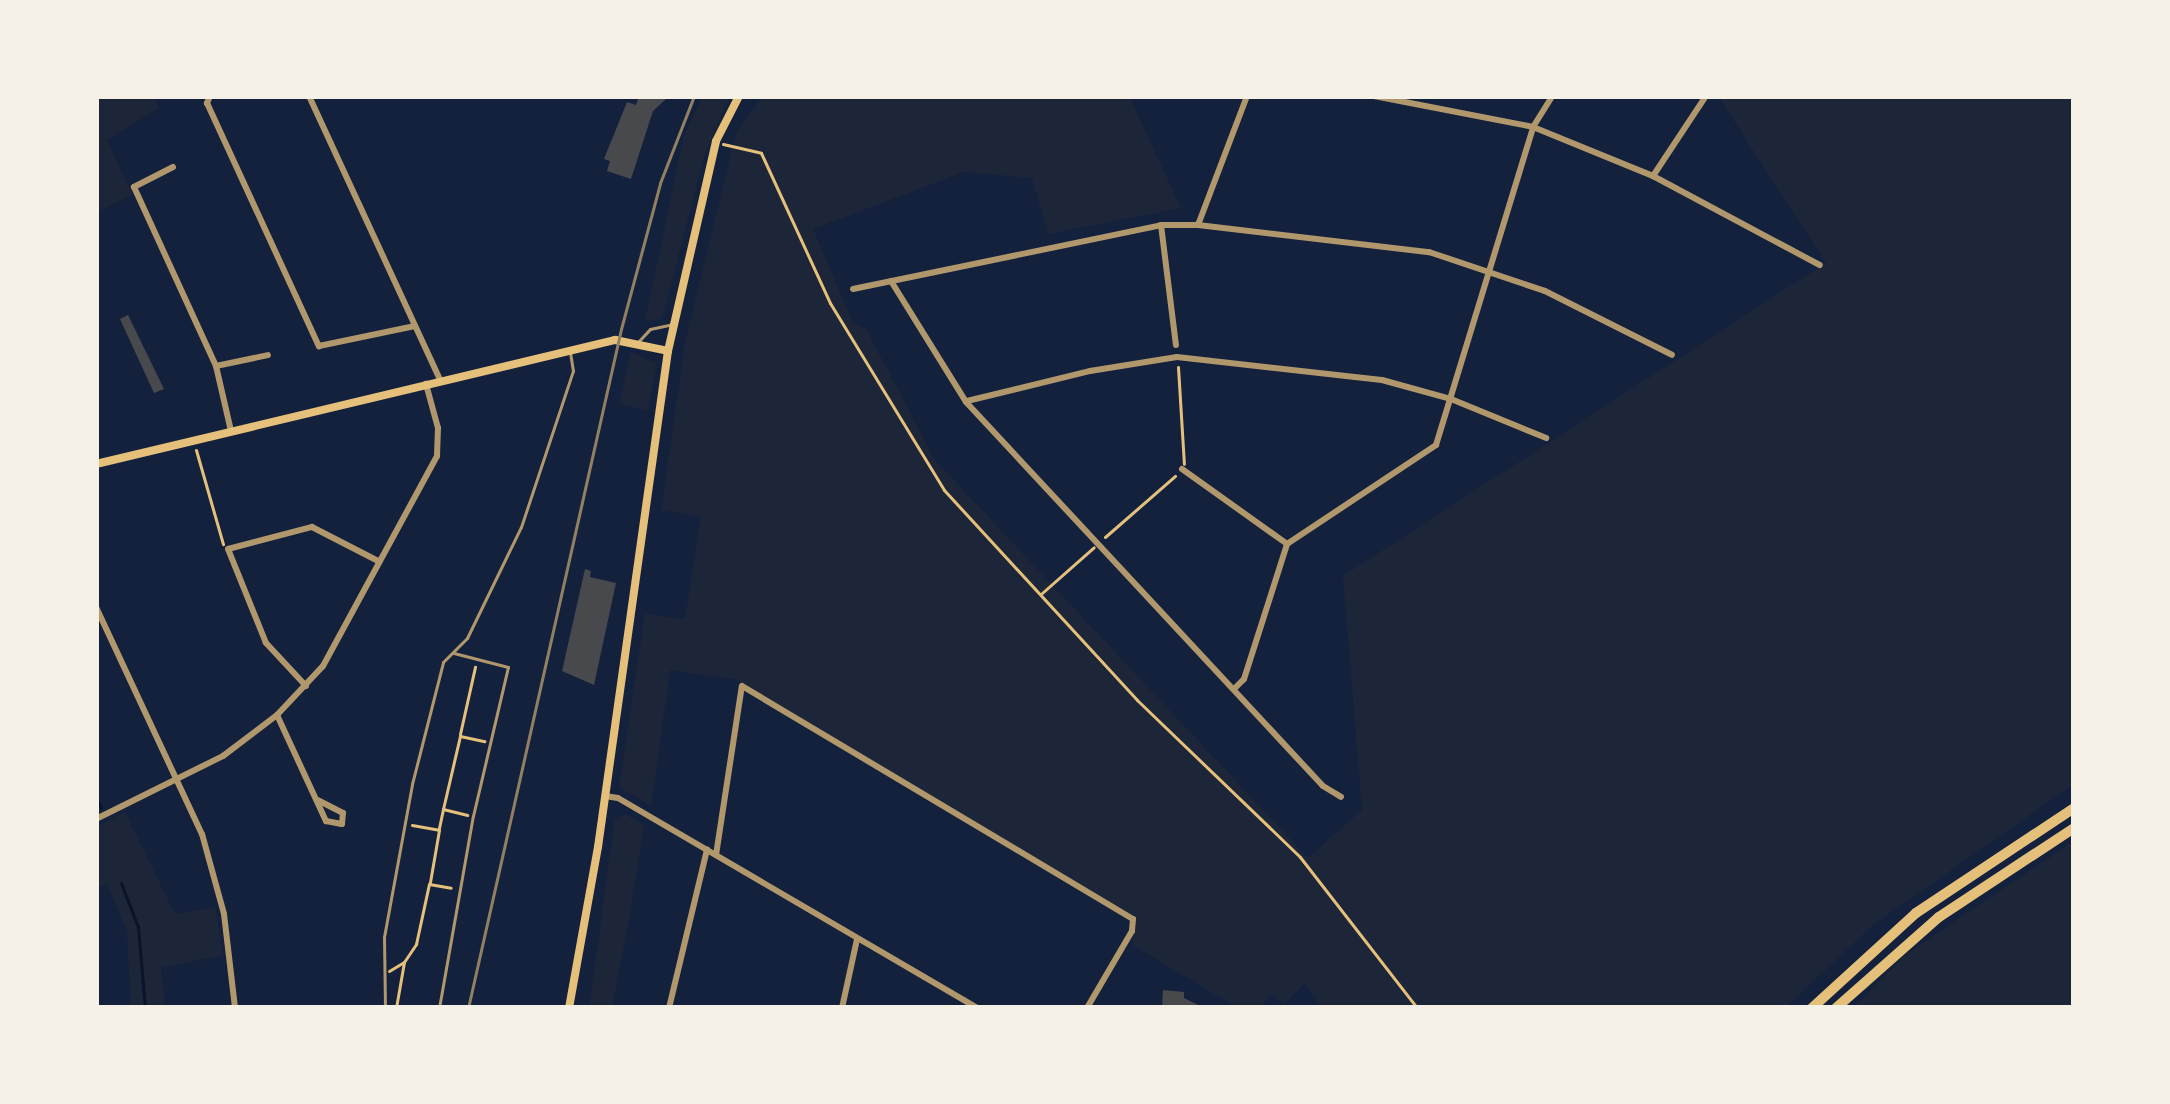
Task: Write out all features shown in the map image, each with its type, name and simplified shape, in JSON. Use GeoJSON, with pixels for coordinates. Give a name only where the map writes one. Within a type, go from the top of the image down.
{"type":"FeatureCollection","features":[{"type":"Feature","properties":{"kind":"highway"},"geometry":{"type":"LineString","coordinates":[[1812,1008],[1926,905],[2074,808]]}},
{"type":"Feature","properties":{"kind":"highway"},"geometry":{"type":"LineString","coordinates":[[1836,1008],[1939,917],[2074,828]]}},
{"type":"Feature","properties":{"kind":"main road"},"geometry":{"type":"LineString","coordinates":[[569,1008],[605,796],[668,351],[716,141],[739,96]]}},
{"type":"Feature","properties":{"kind":"main road"},"geometry":{"type":"LineString","coordinates":[[96,464],[615,340],[668,351]]}},
{"type":"Feature","properties":{"kind":"street"},"geometry":{"type":"LineString","coordinates":[[211,96],[207,103],[319,346],[416,326]]}},
{"type":"Feature","properties":{"kind":"street"},"geometry":{"type":"LineString","coordinates":[[309,96],[440,380]]}},
{"type":"Feature","properties":{"kind":"street"},"geometry":{"type":"LineString","coordinates":[[1198,225],[1247,96]]}},
{"type":"Feature","properties":{"kind":"street"},"geometry":{"type":"LineString","coordinates":[[1374,96],[1533,127],[1652,176],[1820,265]]}},
{"type":"Feature","properties":{"kind":"street"},"geometry":{"type":"LineString","coordinates":[[1234,689],[1244,679],[1287,544],[1436,445],[1533,127],[1552,96]]}},
{"type":"Feature","properties":{"kind":"street"},"geometry":{"type":"LineString","coordinates":[[1652,176],[1706,96]]}},
{"type":"Feature","properties":{"kind":"street"},"geometry":{"type":"LineString","coordinates":[[173,166],[134,187],[216,366],[231,431]]}},
{"type":"Feature","properties":{"kind":"street"},"geometry":{"type":"LineString","coordinates":[[1161,225],[1176,345]]}},
{"type":"Feature","properties":{"kind":"street"},"geometry":{"type":"LineString","coordinates":[[853,289],[1161,225],[1198,225],[1429,252],[1602,316],[1672,355]]}},
{"type":"Feature","properties":{"kind":"street"},"geometry":{"type":"LineString","coordinates":[[891,281],[966,402],[1323,786],[1340,797]]}},
{"type":"Feature","properties":{"kind":"street"},"geometry":{"type":"LineString","coordinates":[[216,366],[268,355]]}},
{"type":"Feature","properties":{"kind":"street"},"geometry":{"type":"LineString","coordinates":[[966,402],[1090,371],[1177,357],[1328,371],[1451,398],[1546,438]]}},
{"type":"Feature","properties":{"kind":"street"},"geometry":{"type":"LineString","coordinates":[[96,819],[180,780],[277,715],[306,686],[341,639],[436,456],[438,428],[426,385]]}},
{"type":"Feature","properties":{"kind":"street"},"geometry":{"type":"LineString","coordinates":[[1183,470],[1287,544]]}},
{"type":"Feature","properties":{"kind":"street"},"geometry":{"type":"LineString","coordinates":[[306,686],[266,643],[228,549],[312,527],[381,562]]}},
{"type":"Feature","properties":{"kind":"street"},"geometry":{"type":"LineString","coordinates":[[96,607],[180,780],[216,879],[235,1008]]}},
{"type":"Feature","properties":{"kind":"street"},"geometry":{"type":"LineString","coordinates":[[716,855],[742,686],[1133,919],[1132,931],[1087,1008]]}},
{"type":"Feature","properties":{"kind":"street"},"geometry":{"type":"LineString","coordinates":[[277,715],[328,824],[342,824],[343,814],[317,800]]}},
{"type":"Feature","properties":{"kind":"street"},"geometry":{"type":"LineString","coordinates":[[605,796],[716,855],[977,1008]]}},
{"type":"Feature","properties":{"kind":"street"},"geometry":{"type":"LineString","coordinates":[[669,1008],[707,850]]}},
{"type":"Feature","properties":{"kind":"street"},"geometry":{"type":"LineString","coordinates":[[842,1008],[857,939]]}},
{"type":"Feature","properties":{"kind":"lane"},"geometry":{"type":"LineString","coordinates":[[637,344],[650,329],[675,324]]}},
{"type":"Feature","properties":{"kind":"lane"},"geometry":{"type":"LineString","coordinates":[[385,1008],[384,937],[443,662],[467,638],[521,527],[573,371],[570,351]]}},
{"type":"Feature","properties":{"kind":"lane"},"geometry":{"type":"LineString","coordinates":[[439,1008],[473,816],[508,667],[452,652]]}},
{"type":"Feature","properties":{"kind":"path"},"geometry":{"type":"LineString","coordinates":[[723,144],[760,153],[830,303],[944,490],[1137,700],[1300,857],[1417,1008]]}},
{"type":"Feature","properties":{"kind":"path"},"geometry":{"type":"LineString","coordinates":[[1177,357],[1186,457],[1183,470]]}},
{"type":"Feature","properties":{"kind":"path"},"geometry":{"type":"LineString","coordinates":[[194,441],[218,538],[228,549]]}},
{"type":"Feature","properties":{"kind":"path"},"geometry":{"type":"LineString","coordinates":[[1041,594],[1173,478]]}},
{"type":"Feature","properties":{"kind":"path"},"geometry":{"type":"LineString","coordinates":[[396,1008],[404,962],[416,944],[477,660]]}},
{"type":"Feature","properties":{"kind":"path"},"geometry":{"type":"LineString","coordinates":[[460,736],[490,742]]}},
{"type":"Feature","properties":{"kind":"path"},"geometry":{"type":"LineString","coordinates":[[443,809],[473,816]]}},
{"type":"Feature","properties":{"kind":"path"},"geometry":{"type":"LineString","coordinates":[[405,824],[439,830]]}},
{"type":"Feature","properties":{"kind":"path"},"geometry":{"type":"LineString","coordinates":[[429,884],[460,890]]}},
{"type":"Feature","properties":{"kind":"path"},"geometry":{"type":"LineString","coordinates":[[384,971],[404,962]]}},
{"type":"Feature","properties":{"kind":"shaded area"},"geometry":{"type":"Polygon","coordinates":[[[96,96],[153,96],[159,108],[107,140],[132,195],[96,212],[96,96]]]}},
{"type":"Feature","properties":{"kind":"shaded area"},"geometry":{"type":"Polygon","coordinates":[[[703,96],[730,96],[704,156],[662,319],[645,321],[684,135],[703,96]]]}},
{"type":"Feature","properties":{"kind":"shaded area"},"geometry":{"type":"Polygon","coordinates":[[[763,96],[1129,96],[1181,208],[1048,234],[1032,178],[964,172],[813,229],[853,323],[866,329],[935,460],[1308,858],[1362,810],[1343,576],[1826,263],[1718,96],[2074,96],[2074,784],[1873,925],[1785,1008],[1323,1008],[1304,984],[1284,1005],[1272,994],[1259,1008],[1238,1008],[1134,946],[1133,919],[738,680],[670,670],[651,806],[619,787],[645,614],[685,619],[701,517],[661,510],[685,342],[738,130],[763,96]]]}},
{"type":"Feature","properties":{"kind":"shaded area"},"geometry":{"type":"Polygon","coordinates":[[[631,352],[656,363],[648,411],[619,404],[631,352]]]}},
{"type":"Feature","properties":{"kind":"shaded area"},"geometry":{"type":"Polygon","coordinates":[[[125,812],[175,914],[215,907],[223,955],[161,968],[165,1008],[131,1008],[127,933],[108,885],[96,886],[96,827],[125,812]]]}},
{"type":"Feature","properties":{"kind":"shaded area"},"geometry":{"type":"Polygon","coordinates":[[[625,814],[644,825],[629,919],[612,1008],[589,1008],[615,819],[625,814]]]}},
{"type":"Feature","properties":{"kind":"shaded area"},"geometry":{"type":"Polygon","coordinates":[[[2074,841],[2074,1008],[1853,1008],[1907,953],[2074,841]]]}},
{"type":"Feature","properties":{"kind":"building"},"geometry":{"type":"Polygon","coordinates":[[[639,96],[669,96],[653,111],[631,179],[607,171],[610,161],[604,159],[627,102],[636,105],[639,96]]]}},
{"type":"Feature","properties":{"kind":"building"},"geometry":{"type":"Polygon","coordinates":[[[128,315],[164,389],[154,393],[120,319],[128,315]]]}},
{"type":"Feature","properties":{"kind":"building"},"geometry":{"type":"Polygon","coordinates":[[[585,569],[591,571],[590,577],[616,583],[594,685],[562,671],[585,569]]]}},
{"type":"Feature","properties":{"kind":"building"},"geometry":{"type":"Polygon","coordinates":[[[1163,990],[1184,992],[1184,998],[1204,1008],[1162,1008],[1163,990]]]}},
{"type":"Feature","properties":{"kind":"waterway"},"geometry":{"type":"LineString","coordinates":[[96,798],[101,808]]}},
{"type":"Feature","properties":{"kind":"waterway"},"geometry":{"type":"LineString","coordinates":[[121,883],[138,927],[145,1008]]}},
{"type":"Feature","properties":{"kind":"tram line"},"geometry":{"type":"LineString","coordinates":[[468,1008],[621,329],[660,183],[694,96]]}}]}
